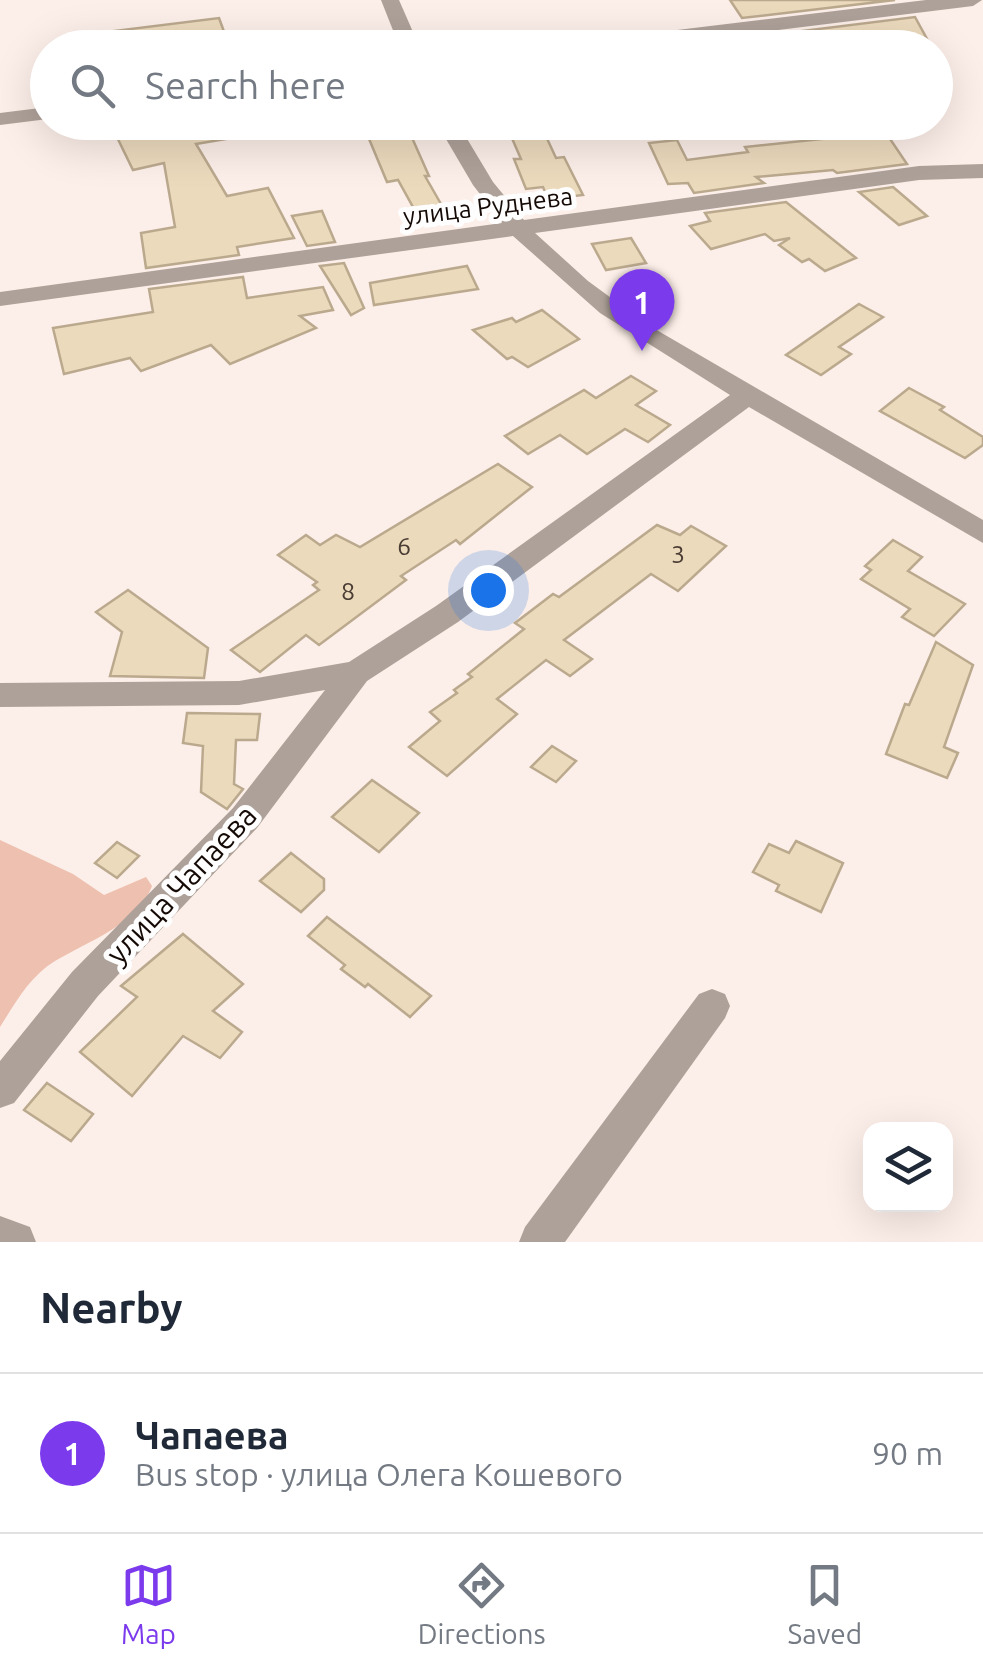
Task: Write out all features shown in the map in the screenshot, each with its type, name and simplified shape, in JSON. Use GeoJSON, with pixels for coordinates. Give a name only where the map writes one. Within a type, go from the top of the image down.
{"type":"FeatureCollection","features":[{"type":"Feature","properties":{"kind":"street"},"geometry":{"type":"LineString","coordinates":[[390,0],[402,30]]}},
{"type":"Feature","properties":{"kind":"street"},"geometry":{"type":"LineString","coordinates":[[726,30],[972,0]]}},
{"type":"Feature","properties":{"kind":"street"},"geometry":{"type":"LineString","coordinates":[[0,118],[30,115]]}},
{"type":"Feature","properties":{"kind":"street"},"geometry":{"type":"LineString","coordinates":[[455,140],[469,168],[517,229],[612,311],[983,534]]}},
{"type":"Feature","properties":{"kind":"street","name":"улица Руднева"},"geometry":{"type":"LineString","coordinates":[[0,300],[941,170],[983,171]]}},
{"type":"Feature","properties":{"kind":"street","name":"улица Чапаева"},"geometry":{"type":"LineString","coordinates":[[0,1090],[85,984],[246,818],[356,673],[447,614],[748,395]]}},
{"type":"Feature","properties":{"kind":"street","name":"улица Чапаева"},"geometry":{"type":"LineString","coordinates":[[0,695],[239,692],[356,673]]}},
{"type":"Feature","properties":{"kind":"street"},"geometry":{"type":"LineString","coordinates":[[540,1242],[712,1006]]}},
{"type":"Feature","properties":{"kind":"street"},"geometry":{"type":"LineString","coordinates":[[0,1236],[15,1242]]}},
{"type":"Feature","properties":{"kind":"shaded area"},"geometry":{"type":"Polygon","coordinates":[[[0,840],[73,874],[104,895],[146,877],[152,886],[124,921],[38,974],[0,1027],[0,840]]]}},
{"type":"Feature","properties":{"kind":"building"},"geometry":{"type":"Polygon","coordinates":[[[730,0],[895,0],[742,18],[730,0]]]}},
{"type":"Feature","properties":{"kind":"building"},"geometry":{"type":"Polygon","coordinates":[[[915,17],[922,30],[810,30],[915,17]]]}},
{"type":"Feature","properties":{"kind":"building"},"geometry":{"type":"Polygon","coordinates":[[[219,18],[223,30],[122,30],[219,18]]]}},
{"type":"Feature","properties":{"kind":"building"},"geometry":{"type":"Polygon","coordinates":[[[118,140],[220,140],[196,144],[227,196],[268,188],[294,238],[237,247],[239,255],[146,268],[141,233],[175,227],[164,163],[133,170],[118,140]]]}},
{"type":"Feature","properties":{"kind":"building"},"geometry":{"type":"Polygon","coordinates":[[[370,140],[413,140],[429,176],[425,176],[445,211],[418,216],[398,180],[387,182],[370,140]]]}},
{"type":"Feature","properties":{"kind":"building"},"geometry":{"type":"Polygon","coordinates":[[[513,140],[548,140],[556,158],[564,157],[583,195],[548,199],[543,187],[526,189],[514,159],[521,159],[513,140]]]}},
{"type":"Feature","properties":{"kind":"building"},"geometry":{"type":"Polygon","coordinates":[[[677,140],[687,160],[748,152],[745,147],[812,140],[891,140],[907,164],[756,177],[764,183],[694,193],[688,183],[668,184],[649,143],[677,140]]]}},
{"type":"Feature","properties":{"kind":"building"},"geometry":{"type":"Polygon","coordinates":[[[893,187],[927,216],[899,225],[859,192],[893,187]]]}},
{"type":"Feature","properties":{"kind":"building"},"geometry":{"type":"Polygon","coordinates":[[[786,202],[856,258],[825,271],[809,259],[802,262],[779,245],[790,238],[774,241],[765,234],[711,249],[690,226],[710,221],[705,213],[786,202]]]}},
{"type":"Feature","properties":{"kind":"building"},"geometry":{"type":"Polygon","coordinates":[[[322,211],[335,242],[307,246],[292,216],[322,211]]]}},
{"type":"Feature","properties":{"kind":"building"},"geometry":{"type":"Polygon","coordinates":[[[631,238],[646,263],[606,270],[592,244],[631,238]]]}},
{"type":"Feature","properties":{"kind":"building"},"geometry":{"type":"Polygon","coordinates":[[[344,263],[364,308],[351,315],[320,266],[344,263]]]}},
{"type":"Feature","properties":{"kind":"building"},"geometry":{"type":"Polygon","coordinates":[[[467,266],[478,289],[374,305],[370,283],[467,266]]]}},
{"type":"Feature","properties":{"kind":"building"},"geometry":{"type":"Polygon","coordinates":[[[243,277],[247,298],[323,287],[333,310],[300,316],[316,328],[230,364],[211,345],[141,371],[130,358],[64,374],[53,328],[153,312],[149,289],[243,277]]]}},
{"type":"Feature","properties":{"kind":"building"},"geometry":{"type":"Polygon","coordinates":[[[859,304],[883,317],[839,347],[851,354],[821,375],[786,355],[859,304]]]}},
{"type":"Feature","properties":{"kind":"building"},"geometry":{"type":"Polygon","coordinates":[[[542,310],[579,339],[528,367],[512,357],[507,359],[473,330],[512,318],[516,322],[542,310]]]}},
{"type":"Feature","properties":{"kind":"building"},"geometry":{"type":"Polygon","coordinates":[[[631,376],[656,391],[636,405],[670,425],[648,442],[625,429],[587,454],[560,435],[528,454],[505,436],[584,390],[596,398],[631,376]]]}},
{"type":"Feature","properties":{"kind":"building"},"geometry":{"type":"Polygon","coordinates":[[[909,388],[944,407],[940,410],[983,437],[983,445],[965,458],[880,411],[909,388]]]}},
{"type":"Feature","properties":{"kind":"building"},"geometry":{"type":"Polygon","coordinates":[[[498,464],[532,487],[460,544],[456,540],[401,576],[406,580],[319,645],[306,635],[260,672],[231,650],[319,590],[313,585],[317,582],[278,555],[306,535],[320,545],[336,535],[360,547],[498,464]]]}},
{"type":"Feature","properties":{"kind":"building"},"geometry":{"type":"Polygon","coordinates":[[[657,525],[680,535],[691,526],[726,546],[678,591],[651,574],[564,640],[592,659],[570,676],[546,660],[497,699],[517,714],[447,776],[409,747],[440,721],[430,712],[457,693],[454,690],[472,677],[468,674],[524,629],[515,623],[553,594],[559,597],[657,525]]]}},
{"type":"Feature","properties":{"kind":"building"},"geometry":{"type":"Polygon","coordinates":[[[893,540],[922,557],[908,571],[965,604],[934,636],[902,617],[910,609],[861,579],[871,570],[865,566],[893,540]]]}},
{"type":"Feature","properties":{"kind":"building"},"geometry":{"type":"Polygon","coordinates":[[[128,590],[208,648],[204,678],[110,676],[122,632],[96,612],[128,590]]]}},
{"type":"Feature","properties":{"kind":"building"},"geometry":{"type":"Polygon","coordinates":[[[936,642],[973,665],[944,747],[958,753],[947,778],[886,754],[905,704],[909,705],[936,642]]]}},
{"type":"Feature","properties":{"kind":"building"},"geometry":{"type":"Polygon","coordinates":[[[187,713],[260,714],[257,740],[236,740],[234,784],[243,789],[227,809],[201,792],[203,746],[183,743],[187,713]]]}},
{"type":"Feature","properties":{"kind":"building"},"geometry":{"type":"Polygon","coordinates":[[[552,746],[576,761],[556,782],[531,767],[552,746]]]}},
{"type":"Feature","properties":{"kind":"building"},"geometry":{"type":"Polygon","coordinates":[[[372,780],[419,813],[379,852],[332,817],[372,780]]]}},
{"type":"Feature","properties":{"kind":"building"},"geometry":{"type":"Polygon","coordinates":[[[796,841],[843,863],[821,912],[776,891],[779,885],[753,872],[769,844],[789,853],[796,841]]]}},
{"type":"Feature","properties":{"kind":"building"},"geometry":{"type":"Polygon","coordinates":[[[117,842],[139,856],[117,878],[95,863],[117,842]]]}},
{"type":"Feature","properties":{"kind":"building"},"geometry":{"type":"Polygon","coordinates":[[[291,853],[324,879],[324,890],[301,912],[260,881],[291,853]]]}},
{"type":"Feature","properties":{"kind":"building"},"geometry":{"type":"Polygon","coordinates":[[[327,917],[431,996],[410,1017],[368,984],[365,987],[341,969],[345,965],[308,936],[327,917]]]}},
{"type":"Feature","properties":{"kind":"building"},"geometry":{"type":"Polygon","coordinates":[[[183,934],[243,984],[213,1011],[242,1032],[220,1058],[183,1036],[132,1096],[80,1052],[137,997],[121,986],[183,934]]]}},
{"type":"Feature","properties":{"kind":"building"},"geometry":{"type":"Polygon","coordinates":[[[47,1083],[93,1114],[71,1141],[24,1110],[47,1083]]]}},
{"type":"Feature","properties":{"kind":"place","name":"Чапаева"},"geometry":{"type":"Point","coordinates":[642,351]}}]}
